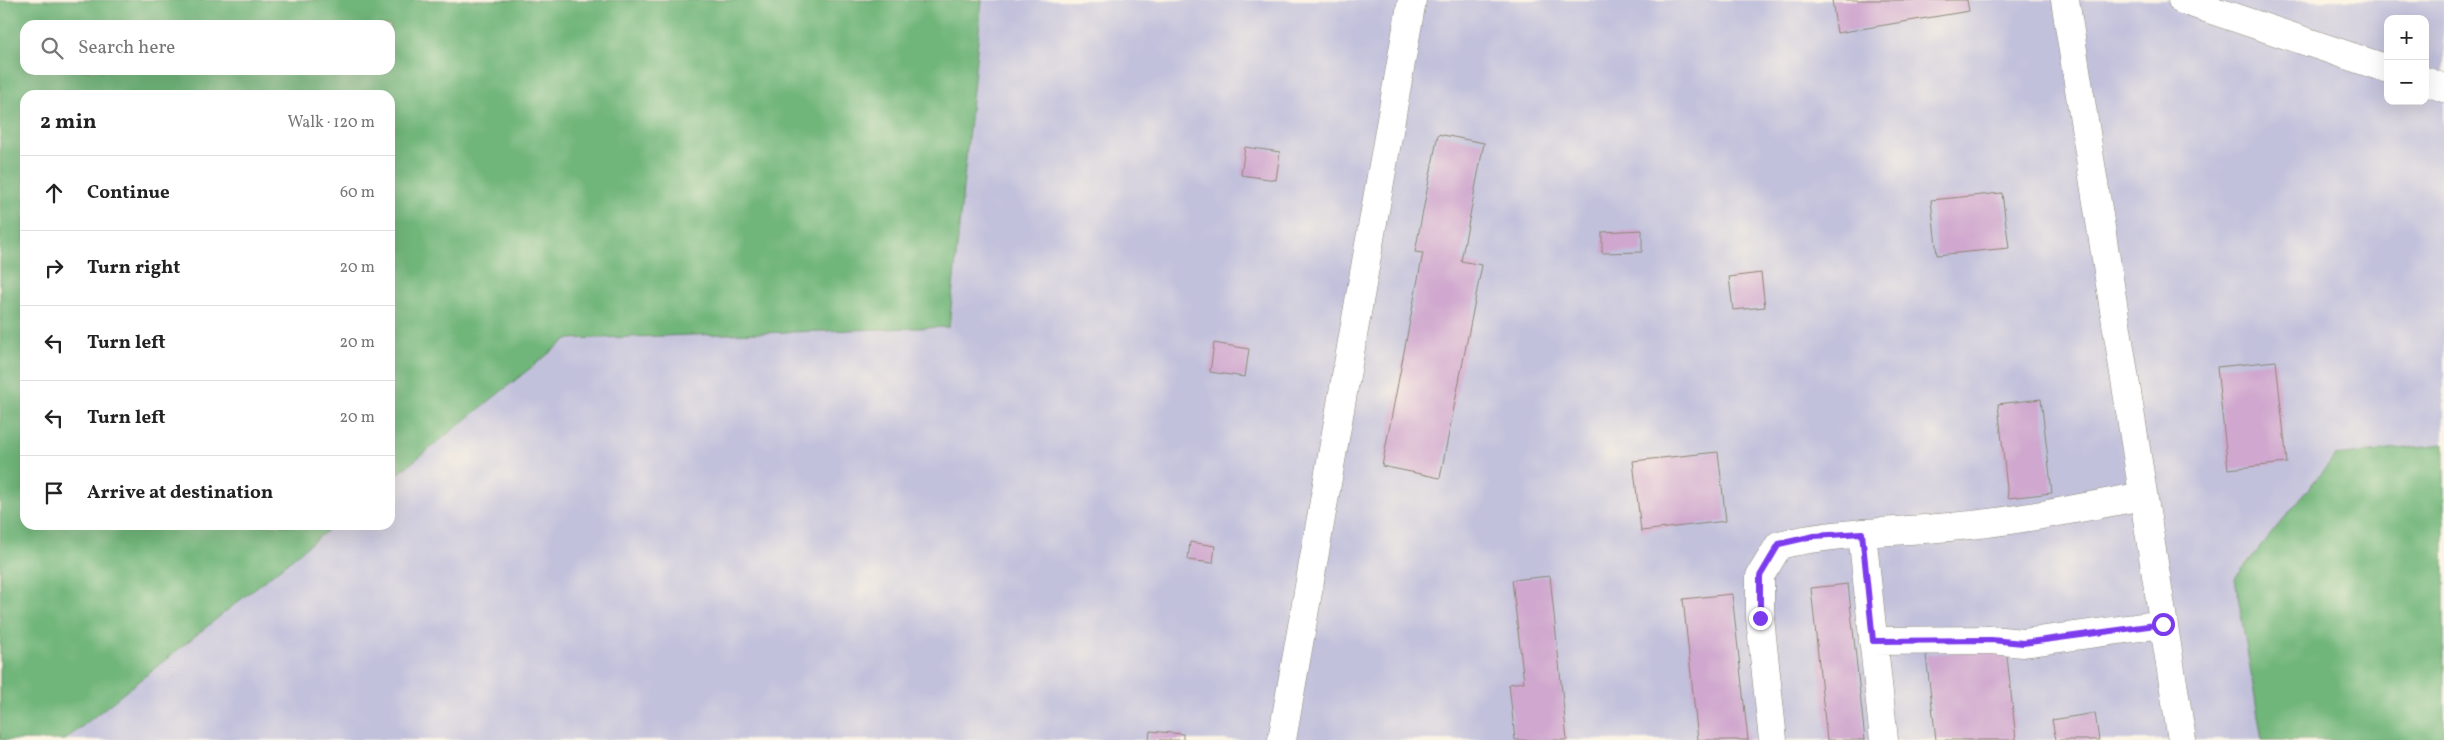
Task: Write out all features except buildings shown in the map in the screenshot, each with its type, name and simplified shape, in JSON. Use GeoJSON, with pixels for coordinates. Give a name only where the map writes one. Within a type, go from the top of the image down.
{"type":"FeatureCollection","features":[{"type":"Feature","properties":{"kind":"street"},"geometry":{"type":"LineString","coordinates":[[1282,740],[1412,0]]}},
{"type":"Feature","properties":{"kind":"street"},"geometry":{"type":"LineString","coordinates":[[2065,0],[2182,740]]}},
{"type":"Feature","properties":{"kind":"street"},"geometry":{"type":"LineString","coordinates":[[2182,0],[2384,68]]}},
{"type":"Feature","properties":{"kind":"street"},"geometry":{"type":"LineString","coordinates":[[2429,82],[2444,88]]}},
{"type":"Feature","properties":{"kind":"street"},"geometry":{"type":"LineString","coordinates":[[1773,740],[1760,618],[1760,576],[1779,544],[1814,536],[1951,527],[2018,519],[2142,496]]}},
{"type":"Feature","properties":{"kind":"street"},"geometry":{"type":"LineString","coordinates":[[1862,533],[1884,740]]}},
{"type":"Feature","properties":{"kind":"street"},"geometry":{"type":"LineString","coordinates":[[1873,641],[1991,640],[2023,643],[2163,624]]}},
{"type":"Feature","properties":{"kind":"shaded area"},"geometry":{"type":"Polygon","coordinates":[[[982,0],[2444,0],[2444,740],[65,740],[328,530],[395,530],[395,476],[567,339],[949,327],[982,0]]]}},
{"type":"Feature","properties":{"kind":"green space"},"geometry":{"type":"Polygon","coordinates":[[[0,0],[982,0],[949,327],[567,339],[395,476],[395,90],[20,90],[20,530],[328,530],[65,740],[0,740],[0,0]]]}},
{"type":"Feature","properties":{"kind":"green space"},"geometry":{"type":"Polygon","coordinates":[[[2444,444],[2444,740],[2262,740],[2235,578],[2335,456],[2444,444]]]}},
{"type":"Feature","properties":{"kind":"route"},"geometry":{"type":"LineString","coordinates":[[1760,618],[1760,576],[1779,544],[1814,536],[1862,533],[1873,641],[1991,640],[2023,643],[2163,624]]}}]}
